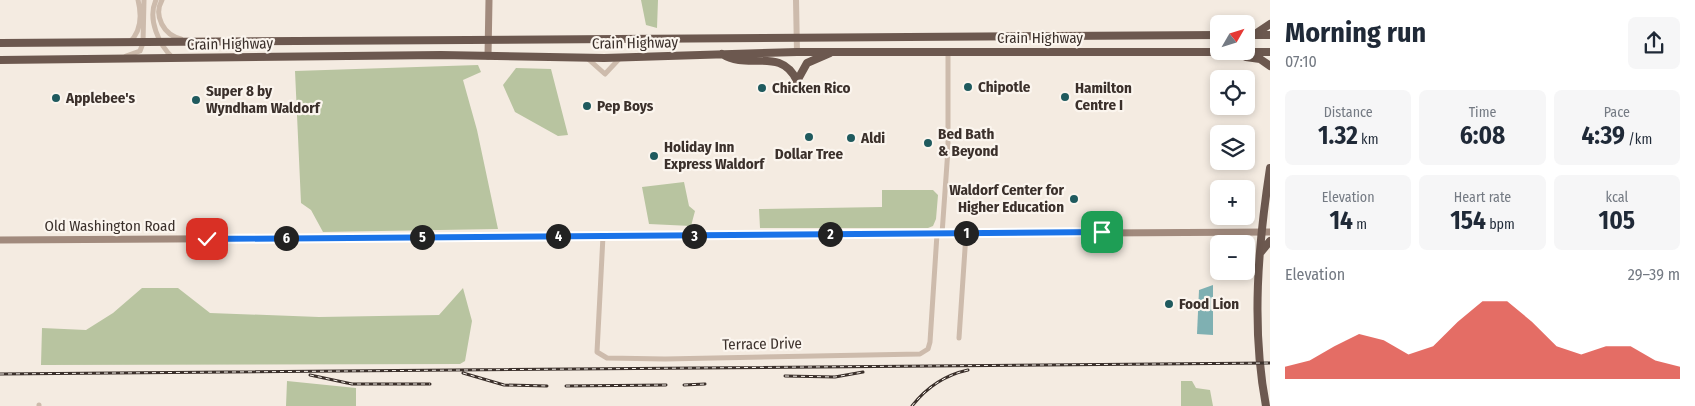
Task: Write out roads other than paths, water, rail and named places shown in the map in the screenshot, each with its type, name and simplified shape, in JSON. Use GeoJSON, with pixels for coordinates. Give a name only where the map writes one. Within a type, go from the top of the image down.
{"type":"FeatureCollection","features":[{"type":"Feature","properties":{"kind":"highway"},"geometry":{"type":"LineString","coordinates":[[1255,32],[1270,24]]}},
{"type":"Feature","properties":{"kind":"highway","name":"Crain Highway"},"geometry":{"type":"LineString","coordinates":[[0,43],[488,39],[542,41],[797,38],[838,40],[1028,35],[1210,36]]}},
{"type":"Feature","properties":{"kind":"highway"},"geometry":{"type":"LineString","coordinates":[[1255,35],[1270,35]]}},
{"type":"Feature","properties":{"kind":"highway","name":"Crain Highway"},"geometry":{"type":"LineString","coordinates":[[0,60],[488,56],[621,57],[797,52],[1270,52]]}},
{"type":"Feature","properties":{"kind":"highway"},"geometry":{"type":"LineString","coordinates":[[722,54],[732,61],[780,62],[789,67],[797,80],[807,63],[830,53]]}},
{"type":"Feature","properties":{"kind":"highway"},"geometry":{"type":"LineString","coordinates":[[1179,53],[1254,58],[1270,66]]}},
{"type":"Feature","properties":{"kind":"highway"},"geometry":{"type":"LineString","coordinates":[[1266,406],[1257,327],[1261,252],[1266,232],[1270,168]]}},
{"type":"Feature","properties":{"kind":"highway"},"geometry":{"type":"LineString","coordinates":[[1261,252],[1270,241]]}},
{"type":"Feature","properties":{"kind":"main road"},"geometry":{"type":"LineString","coordinates":[[488,56],[489,0]]}},
{"type":"Feature","properties":{"kind":"main road","name":"Old Washington Road"},"geometry":{"type":"LineString","coordinates":[[0,240],[1266,232]]}},
{"type":"Feature","properties":{"kind":"street"},"geometry":{"type":"LineString","coordinates":[[129,43],[139,31],[140,8],[138,0]]}},
{"type":"Feature","properties":{"kind":"street"},"geometry":{"type":"LineString","coordinates":[[117,58],[140,51],[143,43],[144,0]]}},
{"type":"Feature","properties":{"kind":"street"},"geometry":{"type":"LineString","coordinates":[[156,0],[153,6],[154,18],[160,43],[174,59]]}},
{"type":"Feature","properties":{"kind":"street"},"geometry":{"type":"LineString","coordinates":[[162,0],[159,17],[165,29],[177,38],[194,42]]}},
{"type":"Feature","properties":{"kind":"street"},"geometry":{"type":"LineString","coordinates":[[796,0],[797,52]]}},
{"type":"Feature","properties":{"kind":"street"},"geometry":{"type":"LineString","coordinates":[[939,234],[943,191],[947,174],[948,52]]}},
{"type":"Feature","properties":{"kind":"street"},"geometry":{"type":"LineString","coordinates":[[586,57],[605,74],[608,68],[621,57]]}},
{"type":"Feature","properties":{"kind":"street","name":"Terrace Drive"},"geometry":{"type":"LineString","coordinates":[[604,236],[597,352],[607,358],[665,358],[920,354],[928,349],[930,342],[939,234]]}},
{"type":"Feature","properties":{"kind":"street"},"geometry":{"type":"LineString","coordinates":[[959,338],[966,234]]}},
{"type":"Feature","properties":{"kind":"water"},"geometry":{"type":"Polygon","coordinates":[[[1213,285],[1213,335],[1197,334],[1199,290],[1213,285]]]}},
{"type":"Feature","properties":{"kind":"railway"},"geometry":{"type":"LineString","coordinates":[[0,374],[1270,363]]}},
{"type":"Feature","properties":{"kind":"railway"},"geometry":{"type":"LineString","coordinates":[[912,406],[923,393],[937,383],[952,375],[968,370]]}},
{"type":"Feature","properties":{"kind":"railway"},"geometry":{"type":"LineString","coordinates":[[785,376],[835,377],[863,372]]}},
{"type":"Feature","properties":{"kind":"railway"},"geometry":{"type":"LineString","coordinates":[[463,373],[504,385],[547,386]]}},
{"type":"Feature","properties":{"kind":"railway"},"geometry":{"type":"LineString","coordinates":[[310,375],[352,384],[430,384]]}},
{"type":"Feature","properties":{"kind":"railway"},"geometry":{"type":"LineString","coordinates":[[684,385],[705,384]]}},
{"type":"Feature","properties":{"kind":"railway"},"geometry":{"type":"LineString","coordinates":[[566,386],[666,385]]}},
{"type":"Feature","properties":{"kind":"place","name":"Chipotle"},"geometry":{"type":"Point","coordinates":[968,87]}},
{"type":"Feature","properties":{"kind":"place","name":"Chicken Rico"},"geometry":{"type":"Point","coordinates":[762,88]}},
{"type":"Feature","properties":{"kind":"place","name":"Hamilton Centre I"},"geometry":{"type":"Point","coordinates":[1065,97]}},
{"type":"Feature","properties":{"kind":"place","name":"Applebee's"},"geometry":{"type":"Point","coordinates":[56,98]}},
{"type":"Feature","properties":{"kind":"place","name":"Super 8 by Wyndham Waldorf"},"geometry":{"type":"Point","coordinates":[196,100]}},
{"type":"Feature","properties":{"kind":"place","name":"Pep Boys"},"geometry":{"type":"Point","coordinates":[587,106]}},
{"type":"Feature","properties":{"kind":"place","name":"Dollar Tree"},"geometry":{"type":"Point","coordinates":[809,137]}},
{"type":"Feature","properties":{"kind":"place","name":"Aldi"},"geometry":{"type":"Point","coordinates":[851,138]}},
{"type":"Feature","properties":{"kind":"place","name":"Bed Bath & Beyond"},"geometry":{"type":"Point","coordinates":[928,143]}},
{"type":"Feature","properties":{"kind":"place","name":"Holiday Inn Express Waldorf"},"geometry":{"type":"Point","coordinates":[654,156]}},
{"type":"Feature","properties":{"kind":"place","name":"Waldorf Center for Higher Education"},"geometry":{"type":"Point","coordinates":[1074,199]}},
{"type":"Feature","properties":{"kind":"place","name":"Food Lion"},"geometry":{"type":"Point","coordinates":[1169,304]}}]}
